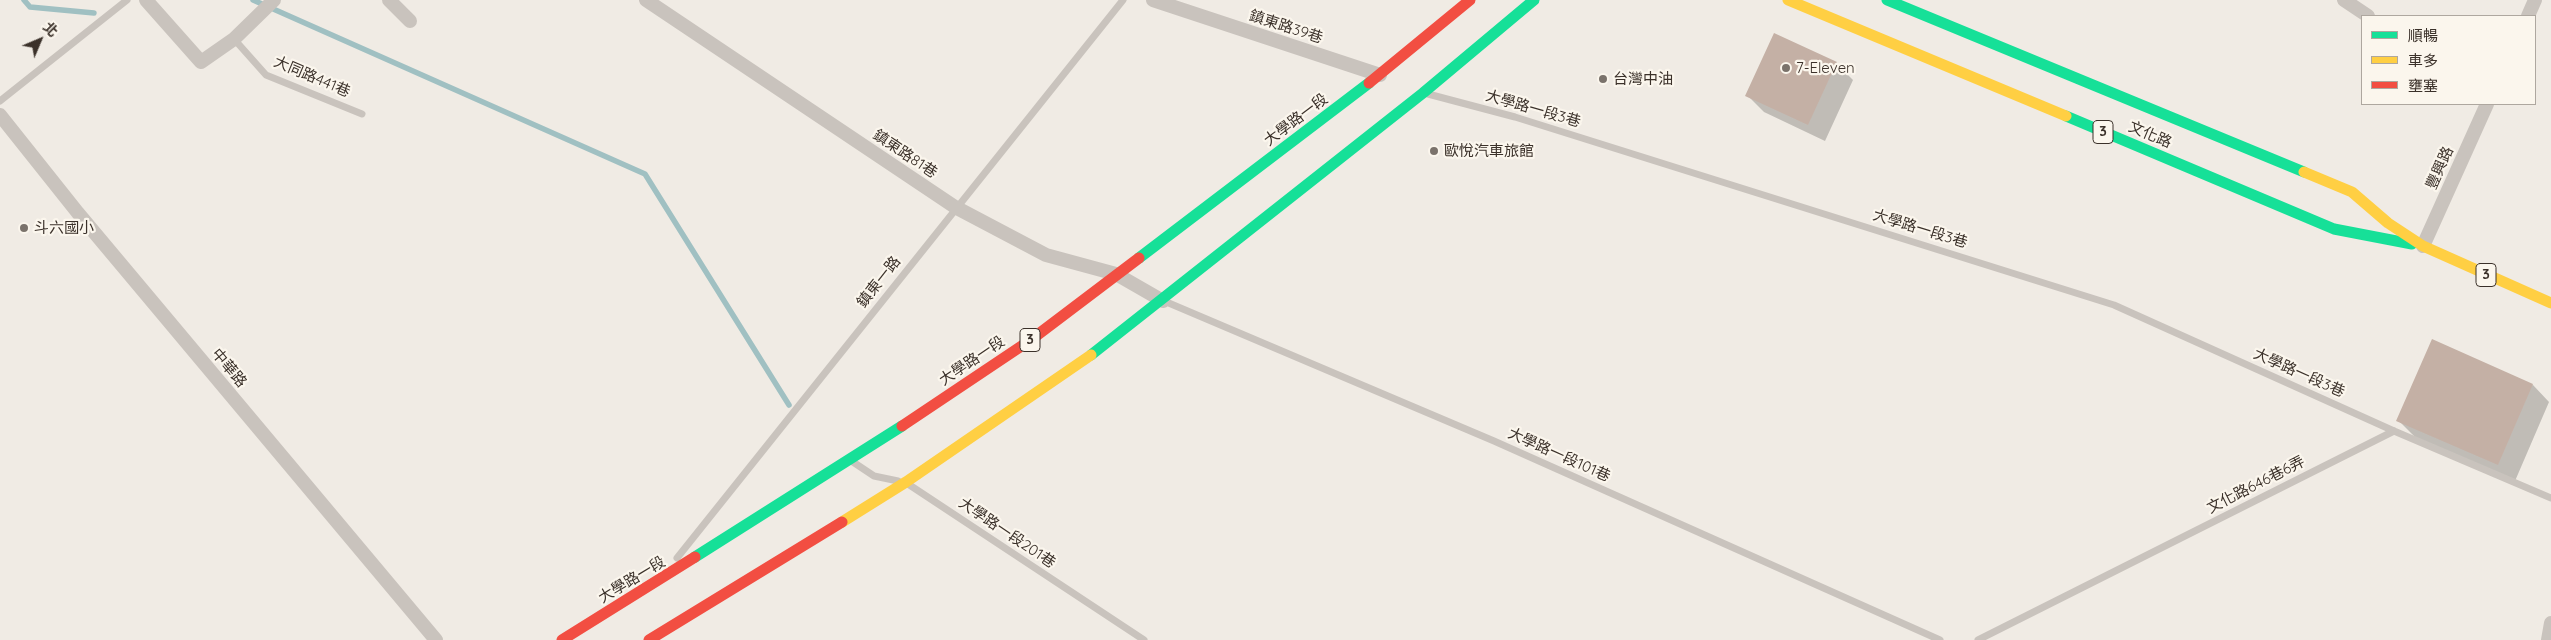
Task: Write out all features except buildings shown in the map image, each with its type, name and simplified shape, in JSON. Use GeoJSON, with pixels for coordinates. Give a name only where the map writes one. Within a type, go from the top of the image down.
{"type":"FeatureCollection","features":[{"type":"Feature","properties":{"kind":"main road","name":"大學路一段"},"geometry":{"type":"LineString","coordinates":[[562,640],[658,582],[851,460],[1032,339],[1380,75],[1470,0]]}},
{"type":"Feature","properties":{"kind":"main road"},"geometry":{"type":"LineString","coordinates":[[648,640],[906,482],[1087,358],[1163,300],[1423,93],[1534,0]]}},
{"type":"Feature","properties":{"kind":"main road","name":"文化路"},"geometry":{"type":"LineString","coordinates":[[1788,0],[2334,229],[2422,246]]}},
{"type":"Feature","properties":{"kind":"main road","name":"文化路"},"geometry":{"type":"LineString","coordinates":[[1886,0],[2352,192],[2388,223],[2422,246],[2551,303]]}},
{"type":"Feature","properties":{"kind":"street"},"geometry":{"type":"LineString","coordinates":[[146,0],[201,62],[234,39],[274,0]]}},
{"type":"Feature","properties":{"kind":"street"},"geometry":{"type":"LineString","coordinates":[[389,0],[410,21]]}},
{"type":"Feature","properties":{"kind":"street","name":"鎮東路81巷"},"geometry":{"type":"LineString","coordinates":[[646,0],[955,207],[1046,255],[1116,274],[1163,300]]}},
{"type":"Feature","properties":{"kind":"street","name":"鎮東路39巷"},"geometry":{"type":"LineString","coordinates":[[1153,0],[1380,75]]}},
{"type":"Feature","properties":{"kind":"street"},"geometry":{"type":"LineString","coordinates":[[2344,0],[2366,15]]}},
{"type":"Feature","properties":{"kind":"street"},"geometry":{"type":"LineString","coordinates":[[2528,15],[2535,0]]}},
{"type":"Feature","properties":{"kind":"street","name":"豐興路"},"geometry":{"type":"LineString","coordinates":[[2422,246],[2486,105]]}},
{"type":"Feature","properties":{"kind":"street","name":"中華路"},"geometry":{"type":"LineString","coordinates":[[0,115],[78,213],[436,640]]}},
{"type":"Feature","properties":{"kind":"street"},"geometry":{"type":"LineString","coordinates":[[2548,640],[2551,623]]}},
{"type":"Feature","properties":{"kind":"lane"},"geometry":{"type":"LineString","coordinates":[[0,100],[126,0]]}},
{"type":"Feature","properties":{"kind":"lane","name":"鎮東一路"},"geometry":{"type":"LineString","coordinates":[[658,582],[955,207],[1123,0]]}},
{"type":"Feature","properties":{"kind":"lane","name":"大同路441巷"},"geometry":{"type":"LineString","coordinates":[[234,39],[266,75],[362,114]]}},
{"type":"Feature","properties":{"kind":"lane","name":"大學路一段3巷"},"geometry":{"type":"LineString","coordinates":[[1423,93],[1515,117],[2114,305],[2394,431]]}},
{"type":"Feature","properties":{"kind":"lane","name":"大學路一段101巷"},"geometry":{"type":"LineString","coordinates":[[1163,300],[1484,437],[1940,640]]}},
{"type":"Feature","properties":{"kind":"lane"},"geometry":{"type":"LineString","coordinates":[[2394,431],[2551,498]]}},
{"type":"Feature","properties":{"kind":"lane","name":"文化路646巷6弄"},"geometry":{"type":"LineString","coordinates":[[1978,640],[2394,431]]}},
{"type":"Feature","properties":{"kind":"lane","name":"大學路一段201巷"},"geometry":{"type":"LineString","coordinates":[[851,460],[874,476],[906,482],[1144,640]]}},
{"type":"Feature","properties":{"kind":"waterway"},"geometry":{"type":"LineString","coordinates":[[24,0],[30,7],[94,13]]}},
{"type":"Feature","properties":{"kind":"waterway"},"geometry":{"type":"LineString","coordinates":[[253,0],[645,174],[789,405]]}},
{"type":"Feature","properties":{"kind":"traffic: fast"},"geometry":{"type":"LineString","coordinates":[[1091,355],[1423,93],[1534,0]]}},
{"type":"Feature","properties":{"kind":"traffic: fast"},"geometry":{"type":"LineString","coordinates":[[1887,0],[2304,172]]}},
{"type":"Feature","properties":{"kind":"traffic: fast"},"geometry":{"type":"LineString","coordinates":[[1139,258],[1369,83]]}},
{"type":"Feature","properties":{"kind":"traffic: fast"},"geometry":{"type":"LineString","coordinates":[[2066,116],[2334,229],[2412,244]]}},
{"type":"Feature","properties":{"kind":"traffic: fast"},"geometry":{"type":"LineString","coordinates":[[695,557],[902,426]]}},
{"type":"Feature","properties":{"kind":"traffic: slow"},"geometry":{"type":"LineString","coordinates":[[1788,0],[2066,116]]}},
{"type":"Feature","properties":{"kind":"traffic: slow"},"geometry":{"type":"LineString","coordinates":[[2304,172],[2352,192],[2388,223],[2423,246],[2551,303]]}},
{"type":"Feature","properties":{"kind":"traffic: slow"},"geometry":{"type":"LineString","coordinates":[[842,522],[906,482],[1091,355]]}},
{"type":"Feature","properties":{"kind":"traffic: jam"},"geometry":{"type":"LineString","coordinates":[[1369,83],[1470,0]]}},
{"type":"Feature","properties":{"kind":"traffic: jam"},"geometry":{"type":"LineString","coordinates":[[902,426],[1032,339],[1139,258]]}},
{"type":"Feature","properties":{"kind":"traffic: jam"},"geometry":{"type":"LineString","coordinates":[[649,640],[842,522]]}},
{"type":"Feature","properties":{"kind":"traffic: jam"},"geometry":{"type":"LineString","coordinates":[[562,640],[695,557]]}},
{"type":"Feature","properties":{"kind":"place","name":"7-Eleven"},"geometry":{"type":"Point","coordinates":[1786,68]}},
{"type":"Feature","properties":{"kind":"place","name":"台灣中油"},"geometry":{"type":"Point","coordinates":[1603,79]}},
{"type":"Feature","properties":{"kind":"place","name":"歐悅汽車旅館"},"geometry":{"type":"Point","coordinates":[1434,151]}},
{"type":"Feature","properties":{"kind":"place","name":"斗六國小"},"geometry":{"type":"Point","coordinates":[24,228]}}]}
